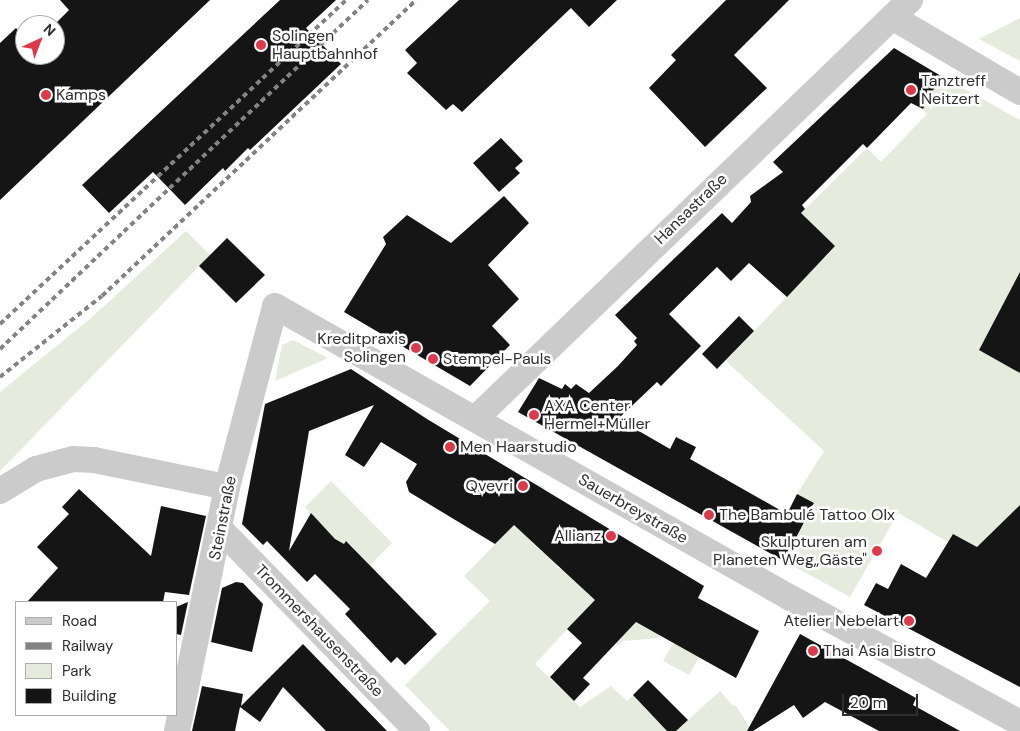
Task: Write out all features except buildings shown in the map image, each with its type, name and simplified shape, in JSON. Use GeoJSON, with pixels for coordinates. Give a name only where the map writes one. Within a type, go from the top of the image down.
{"type":"FeatureCollection","features":[{"type":"Feature","properties":{"kind":"street"},"geometry":{"type":"LineString","coordinates":[[901,8],[1020,92]]}},
{"type":"Feature","properties":{"kind":"street","name":"Hansastraße"},"geometry":{"type":"LineString","coordinates":[[475,419],[901,8]]}},
{"type":"Feature","properties":{"kind":"street","name":"Sauerbreystraße"},"geometry":{"type":"LineString","coordinates":[[275,306],[1020,723]]}},
{"type":"Feature","properties":{"kind":"street","name":"Steinstraße"},"geometry":{"type":"LineString","coordinates":[[177,731],[221,530],[227,487],[275,306]]}},
{"type":"Feature","properties":{"kind":"street"},"geometry":{"type":"LineString","coordinates":[[0,491],[36,469],[73,459],[94,460],[227,487]]}},
{"type":"Feature","properties":{"kind":"street","name":"Trommershausenstraße"},"geometry":{"type":"LineString","coordinates":[[221,530],[417,731]]}},
{"type":"Feature","properties":{"kind":"green space"},"geometry":{"type":"Polygon","coordinates":[[[1020,18],[1020,61],[979,39],[1020,18]]]}},
{"type":"Feature","properties":{"kind":"green space"},"geometry":{"type":"Polygon","coordinates":[[[941,76],[1020,120],[1020,273],[979,349],[1020,373],[1020,505],[977,547],[953,534],[948,542],[898,513],[850,597],[784,561],[814,503],[797,494],[824,451],[726,361],[835,246],[801,213],[867,148],[881,162],[927,114],[923,109],[941,76]]]}},
{"type":"Feature","properties":{"kind":"green space"},"geometry":{"type":"Polygon","coordinates":[[[186,231],[210,255],[0,471],[0,392],[91,318],[186,231]]]}},
{"type":"Feature","properties":{"kind":"green space"},"geometry":{"type":"Polygon","coordinates":[[[293,340],[328,358],[275,381],[282,345],[293,340]]]}},
{"type":"Feature","properties":{"kind":"green space"},"geometry":{"type":"Polygon","coordinates":[[[331,481],[392,543],[370,565],[347,541],[344,544],[335,539],[305,507],[331,481]]]}},
{"type":"Feature","properties":{"kind":"green space"},"geometry":{"type":"Polygon","coordinates":[[[537,484],[545,488],[526,522],[539,530],[530,540],[542,552],[581,510],[588,514],[557,567],[591,586],[587,594],[605,606],[660,634],[658,638],[623,641],[618,646],[583,612],[535,664],[580,707],[611,686],[627,701],[633,695],[667,731],[450,731],[405,685],[490,601],[464,576],[512,527],[537,484]]]}},
{"type":"Feature","properties":{"kind":"green space"},"geometry":{"type":"Polygon","coordinates":[[[674,642],[699,657],[689,675],[663,661],[674,642]]]}},
{"type":"Feature","properties":{"kind":"green space"},"geometry":{"type":"Polygon","coordinates":[[[720,691],[732,705],[736,706],[752,731],[676,731],[720,691]]]}},
{"type":"Feature","properties":{"kind":"railway"},"geometry":{"type":"LineString","coordinates":[[0,324],[346,0]]}},
{"type":"Feature","properties":{"kind":"railway"},"geometry":{"type":"LineString","coordinates":[[0,349],[368,0]]}},
{"type":"Feature","properties":{"kind":"railway"},"geometry":{"type":"LineString","coordinates":[[0,377],[102,296],[416,0]]}},
{"type":"Feature","properties":{"kind":"place","name":"Solingen Hauptbahnhof"},"geometry":{"type":"Point","coordinates":[261,45]}},
{"type":"Feature","properties":{"kind":"place","name":"Tanztreff Neitzert"},"geometry":{"type":"Point","coordinates":[911,90]}},
{"type":"Feature","properties":{"kind":"place","name":"Kamps"},"geometry":{"type":"Point","coordinates":[46,95]}},
{"type":"Feature","properties":{"kind":"place","name":"Kreditpraxis Solingen"},"geometry":{"type":"Point","coordinates":[416,348]}},
{"type":"Feature","properties":{"kind":"place","name":"Stempel-Pauls"},"geometry":{"type":"Point","coordinates":[433,359]}},
{"type":"Feature","properties":{"kind":"place","name":"AXA Center Hermel+Müller"},"geometry":{"type":"Point","coordinates":[534,415]}},
{"type":"Feature","properties":{"kind":"place","name":"Men Haarstudio"},"geometry":{"type":"Point","coordinates":[450,447]}},
{"type":"Feature","properties":{"kind":"place","name":"Qvevri"},"geometry":{"type":"Point","coordinates":[523,486]}},
{"type":"Feature","properties":{"kind":"place","name":"The Bambulé Tattoo Olx"},"geometry":{"type":"Point","coordinates":[709,515]}},
{"type":"Feature","properties":{"kind":"place","name":"Allianz"},"geometry":{"type":"Point","coordinates":[611,536]}},
{"type":"Feature","properties":{"kind":"place","name":"Skulpturen am Planeten Weg„Gäste\""},"geometry":{"type":"Point","coordinates":[877,551]}},
{"type":"Feature","properties":{"kind":"place","name":"Atelier Nebelart"},"geometry":{"type":"Point","coordinates":[909,621]}},
{"type":"Feature","properties":{"kind":"place","name":"Thai Asia Bistro"},"geometry":{"type":"Point","coordinates":[813,651]}}]}
